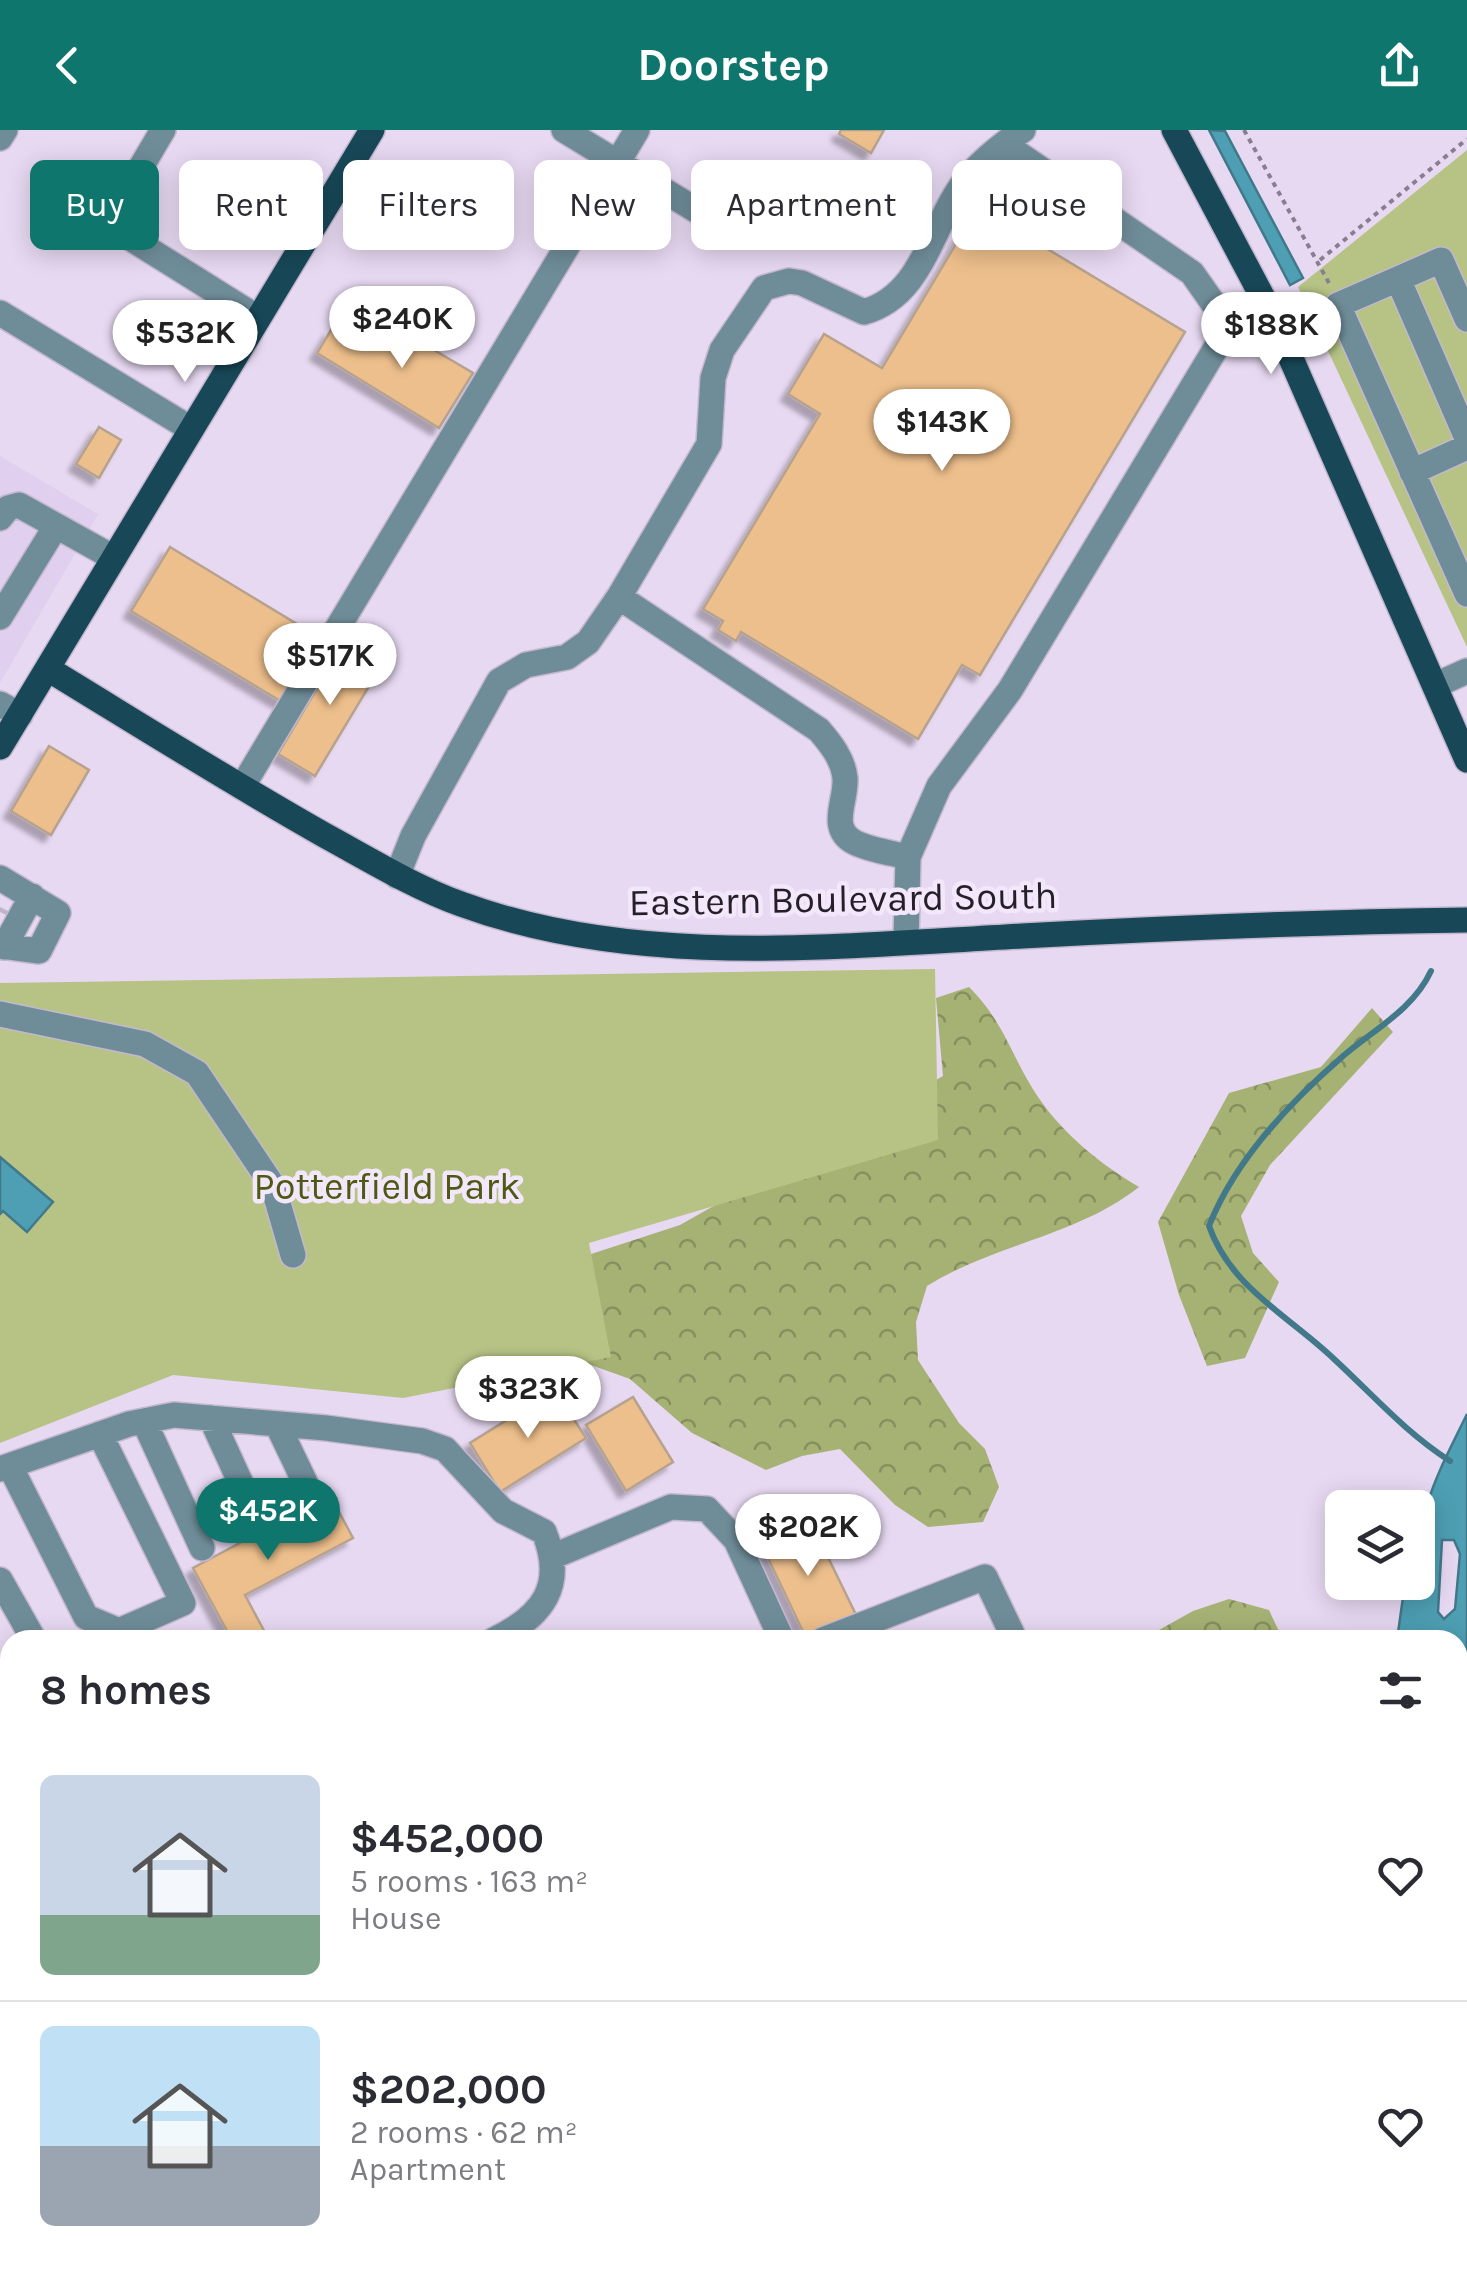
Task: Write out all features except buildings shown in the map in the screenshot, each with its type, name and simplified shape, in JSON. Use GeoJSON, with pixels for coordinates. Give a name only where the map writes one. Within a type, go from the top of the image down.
{"type":"FeatureCollection","features":[{"type":"Feature","properties":{"kind":"main road"},"geometry":{"type":"LineString","coordinates":[[0,747],[10,710],[48,669],[372,130]]}},
{"type":"Feature","properties":{"kind":"main road"},"geometry":{"type":"LineString","coordinates":[[1174,130],[1272,315],[1467,760]]}},
{"type":"Feature","properties":{"kind":"main road","name":"Eastern Boulevard South"},"geometry":{"type":"LineString","coordinates":[[48,669],[397,876],[460,904],[598,939],[719,946],[906,942],[1264,923],[1462,923]]}},
{"type":"Feature","properties":{"kind":"street"},"geometry":{"type":"LineString","coordinates":[[0,138],[5,130]]}},
{"type":"Feature","properties":{"kind":"street"},"geometry":{"type":"LineString","coordinates":[[163,130],[111,226],[258,318]]}},
{"type":"Feature","properties":{"kind":"street"},"geometry":{"type":"LineString","coordinates":[[564,130],[615,160]]}},
{"type":"Feature","properties":{"kind":"street"},"geometry":{"type":"LineString","coordinates":[[619,160],[637,130]]}},
{"type":"Feature","properties":{"kind":"street"},"geometry":{"type":"LineString","coordinates":[[397,876],[413,836],[499,681],[526,665],[567,657],[588,642],[619,597],[709,444],[712,378],[722,350],[764,288],[788,281],[802,283],[864,312],[892,302],[916,270],[968,177],[1013,137],[1192,273],[1218,310],[1222,338],[1010,690],[940,786],[908,857],[906,942]]}},
{"type":"Feature","properties":{"kind":"street"},"geometry":{"type":"LineString","coordinates":[[242,787],[565,250]]}},
{"type":"Feature","properties":{"kind":"street"},"geometry":{"type":"LineString","coordinates":[[1467,319],[1441,260],[1338,305],[1467,594]]}},
{"type":"Feature","properties":{"kind":"street"},"geometry":{"type":"LineString","coordinates":[[1398,279],[1467,438]]}},
{"type":"Feature","properties":{"kind":"street"},"geometry":{"type":"LineString","coordinates":[[0,313],[191,429]]}},
{"type":"Feature","properties":{"kind":"street"},"geometry":{"type":"LineString","coordinates":[[1412,472],[1467,447]]}},
{"type":"Feature","properties":{"kind":"street"},"geometry":{"type":"LineString","coordinates":[[4,513],[19,505],[114,558]]}},
{"type":"Feature","properties":{"kind":"street"},"geometry":{"type":"LineString","coordinates":[[0,617],[56,526]]}},
{"type":"Feature","properties":{"kind":"street"},"geometry":{"type":"LineString","coordinates":[[619,597],[820,730],[836,750],[845,775],[838,818],[842,828],[853,842],[908,857]]}},
{"type":"Feature","properties":{"kind":"street"},"geometry":{"type":"LineString","coordinates":[[1436,686],[1467,671]]}},
{"type":"Feature","properties":{"kind":"street"},"geometry":{"type":"LineString","coordinates":[[2,946],[38,951],[58,914],[12,892]]}},
{"type":"Feature","properties":{"kind":"street"},"geometry":{"type":"LineString","coordinates":[[0,1014],[145,1044],[197,1074],[272,1186],[292,1255]]}},
{"type":"Feature","properties":{"kind":"street"},"geometry":{"type":"LineString","coordinates":[[117,1630],[86,1616],[5,1468],[100,1434],[174,1415],[422,1441],[445,1449],[504,1511],[544,1532],[554,1556],[549,1591],[529,1623],[515,1630]]}},
{"type":"Feature","properties":{"kind":"street"},"geometry":{"type":"LineString","coordinates":[[212,1418],[260,1524]]}},
{"type":"Feature","properties":{"kind":"street"},"geometry":{"type":"LineString","coordinates":[[144,1421],[202,1548]]}},
{"type":"Feature","properties":{"kind":"street"},"geometry":{"type":"LineString","coordinates":[[277,1424],[314,1500]]}},
{"type":"Feature","properties":{"kind":"street"},"geometry":{"type":"LineString","coordinates":[[100,1434],[182,1603],[121,1630]]}},
{"type":"Feature","properties":{"kind":"street"},"geometry":{"type":"LineString","coordinates":[[554,1556],[671,1507],[706,1510],[736,1540],[777,1630]]}},
{"type":"Feature","properties":{"kind":"street"},"geometry":{"type":"LineString","coordinates":[[848,1630],[985,1576],[1011,1630]]}},
{"type":"Feature","properties":{"kind":"street"},"geometry":{"type":"LineString","coordinates":[[0,1580],[28,1630]]}},
{"type":"Feature","properties":{"kind":"path"},"geometry":{"type":"LineString","coordinates":[[1244,130],[1320,260],[1338,305]]}},
{"type":"Feature","properties":{"kind":"path"},"geometry":{"type":"LineString","coordinates":[[1320,260],[1467,139]]}},
{"type":"Feature","properties":{"kind":"shaded area"},"geometry":{"type":"Polygon","coordinates":[[[0,456],[98,514],[0,683],[0,456]]]}},
{"type":"Feature","properties":{"kind":"green space"},"geometry":{"type":"Polygon","coordinates":[[[1467,150],[1467,647],[1298,287],[1467,150]]]}},
{"type":"Feature","properties":{"kind":"green space","name":"Potterfield Park"},"geometry":{"type":"Polygon","coordinates":[[[935,969],[938,1140],[589,1243],[611,1357],[403,1398],[173,1375],[0,1443],[0,983],[935,969]]]}},
{"type":"Feature","properties":{"kind":"green space"},"geometry":{"type":"Polygon","coordinates":[[[969,987],[995,1020],[1049,1112],[1091,1154],[1139,1187],[1089,1217],[980,1260],[927,1286],[916,1322],[918,1360],[959,1423],[985,1449],[999,1487],[983,1522],[928,1527],[895,1505],[840,1449],[802,1456],[766,1470],[692,1433],[630,1379],[482,1326],[536,1272],[680,1225],[943,1076],[936,998],[969,987]]]}},
{"type":"Feature","properties":{"kind":"green space"},"geometry":{"type":"Polygon","coordinates":[[[1372,1008],[1393,1032],[1270,1165],[1241,1216],[1253,1253],[1279,1282],[1245,1358],[1207,1366],[1179,1295],[1158,1222],[1229,1093],[1321,1067],[1372,1008]]]}},
{"type":"Feature","properties":{"kind":"green space"},"geometry":{"type":"Polygon","coordinates":[[[1229,1599],[1269,1610],[1278,1630],[1159,1630],[1193,1611],[1229,1599]]]}},
{"type":"Feature","properties":{"kind":"water"},"geometry":{"type":"Polygon","coordinates":[[[1209,130],[1225,131],[1303,278],[1290,285],[1209,130]]]}},
{"type":"Feature","properties":{"kind":"water"},"geometry":{"type":"Polygon","coordinates":[[[0,1157],[53,1202],[27,1232],[3,1211],[0,1214],[0,1157]]]}},
{"type":"Feature","properties":{"kind":"water"},"geometry":{"type":"Polygon","coordinates":[[[1467,1414],[1467,1630],[1398,1630],[1403,1600],[1435,1600],[1435,1490],[1432,1490],[1467,1414]],[[1442,1540],[1438,1612],[1444,1619],[1455,1609],[1460,1554],[1454,1540],[1442,1540]]]}},
{"type":"Feature","properties":{"kind":"waterway"},"geometry":{"type":"LineString","coordinates":[[1431,971],[1403,1008],[1342,1057],[1283,1113],[1233,1178],[1209,1226],[1231,1267],[1246,1284],[1450,1461]]}},
{"type":"Feature","properties":{"kind":"tunnel"},"geometry":{"type":"LineString","coordinates":[[0,912],[2,908]]}}]}
